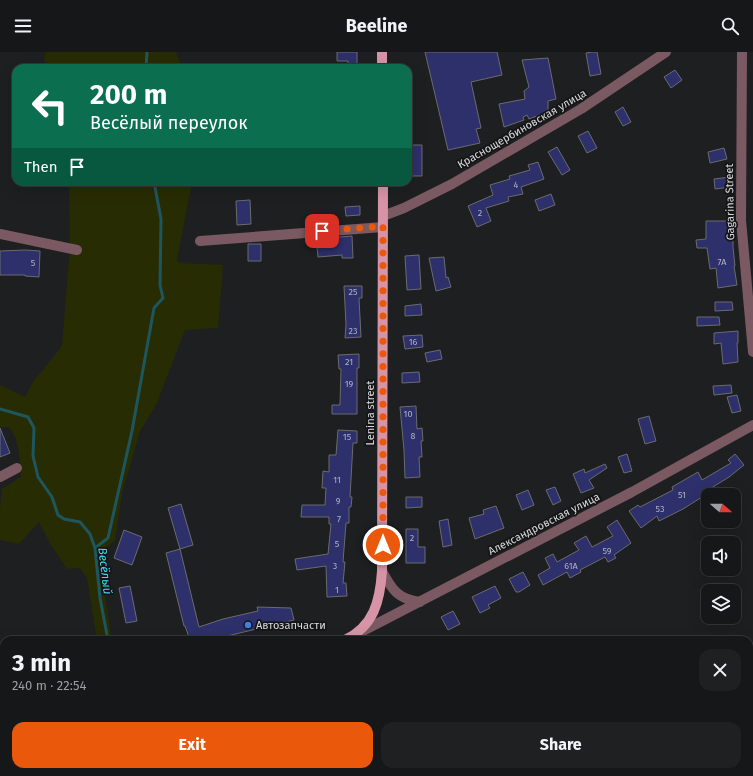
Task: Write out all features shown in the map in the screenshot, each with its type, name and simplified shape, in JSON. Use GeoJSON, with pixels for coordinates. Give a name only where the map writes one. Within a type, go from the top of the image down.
{"type":"FeatureCollection","features":[{"type":"Feature","properties":{"kind":"main road"},"geometry":{"type":"LineString","coordinates":[[382,52],[382,64]]}},
{"type":"Feature","properties":{"kind":"main road","name":"Lenina street"},"geometry":{"type":"LineString","coordinates":[[352,636],[364,626],[375,609],[379,597],[382,571],[383,186]]}},
{"type":"Feature","properties":{"kind":"street","name":"Краснощербиновская улица"},"geometry":{"type":"LineString","coordinates":[[383,216],[399,210],[452,184],[581,110],[666,52]]}},
{"type":"Feature","properties":{"kind":"street","name":"Gagarina Street"},"geometry":{"type":"LineString","coordinates":[[742,52],[741,220],[753,352]]}},
{"type":"Feature","properties":{"kind":"street"},"geometry":{"type":"LineString","coordinates":[[200,240],[383,226]]}},
{"type":"Feature","properties":{"kind":"street"},"geometry":{"type":"LineString","coordinates":[[0,234],[77,250]]}},
{"type":"Feature","properties":{"kind":"street","name":"Александровская улица"},"geometry":{"type":"LineString","coordinates":[[353,636],[632,492],[753,425]]}},
{"type":"Feature","properties":{"kind":"street"},"geometry":{"type":"LineString","coordinates":[[0,477],[17,468]]}},
{"type":"Feature","properties":{"kind":"street"},"geometry":{"type":"LineString","coordinates":[[382,571],[393,590],[400,596],[420,602]]}},
{"type":"Feature","properties":{"kind":"green space"},"geometry":{"type":"Polygon","coordinates":[[[47,52],[176,52],[180,64],[46,64],[44,57],[47,52]]]}},
{"type":"Feature","properties":{"kind":"green space"},"geometry":{"type":"Polygon","coordinates":[[[69,186],[191,186],[177,260],[179,263],[223,265],[218,328],[185,330],[156,405],[140,431],[122,493],[115,541],[98,553],[111,636],[96,636],[87,578],[80,568],[67,569],[50,543],[39,522],[19,544],[0,540],[0,509],[2,489],[21,477],[19,451],[13,432],[9,427],[0,427],[0,385],[25,397],[33,382],[62,346],[70,247],[69,186]]]}},
{"type":"Feature","properties":{"kind":"building"},"geometry":{"type":"Polygon","coordinates":[[[337,52],[357,52],[357,64],[348,64],[348,61],[337,61],[337,52]]]}},
{"type":"Feature","properties":{"kind":"building"},"geometry":{"type":"Polygon","coordinates":[[[425,52],[497,52],[502,75],[471,82],[481,128],[476,129],[480,143],[448,150],[425,52]]]}},
{"type":"Feature","properties":{"kind":"building"},"geometry":{"type":"Polygon","coordinates":[[[597,52],[601,74],[590,76],[586,53],[597,52]]]}},
{"type":"Feature","properties":{"kind":"building"},"geometry":{"type":"Polygon","coordinates":[[[548,58],[556,99],[548,101],[548,112],[529,119],[527,115],[523,117],[524,120],[504,127],[499,104],[525,99],[524,91],[529,87],[522,60],[548,58]]]}},
{"type":"Feature","properties":{"kind":"building"},"geometry":{"type":"Polygon","coordinates":[[[675,70],[682,80],[671,88],[664,77],[675,70]]]}},
{"type":"Feature","properties":{"kind":"building"},"geometry":{"type":"Polygon","coordinates":[[[623,107],[631,122],[623,126],[615,112],[623,107]]]}},
{"type":"Feature","properties":{"kind":"building"},"geometry":{"type":"Polygon","coordinates":[[[588,131],[597,148],[587,153],[578,136],[588,131]]]}},
{"type":"Feature","properties":{"kind":"building"},"geometry":{"type":"Polygon","coordinates":[[[412,145],[422,145],[422,176],[412,176],[412,145]]]}},
{"type":"Feature","properties":{"kind":"building"},"geometry":{"type":"Polygon","coordinates":[[[557,147],[570,170],[562,175],[548,152],[557,147]]]}},
{"type":"Feature","properties":{"kind":"building"},"geometry":{"type":"Polygon","coordinates":[[[724,148],[727,159],[710,163],[708,152],[724,148]]]}},
{"type":"Feature","properties":{"kind":"building"},"geometry":{"type":"Polygon","coordinates":[[[538,162],[544,179],[521,187],[523,194],[508,197],[509,201],[486,208],[491,221],[477,227],[468,206],[493,195],[490,185],[510,179],[509,176],[530,170],[528,165],[538,162]]]}},
{"type":"Feature","properties":{"kind":"building"},"geometry":{"type":"Polygon","coordinates":[[[730,177],[731,187],[715,189],[714,179],[730,177]]]}},
{"type":"Feature","properties":{"kind":"building"},"geometry":{"type":"Polygon","coordinates":[[[551,194],[555,205],[539,211],[535,200],[551,194]]]}},
{"type":"Feature","properties":{"kind":"building"},"geometry":{"type":"Polygon","coordinates":[[[250,200],[251,224],[237,225],[236,201],[250,200]]]}},
{"type":"Feature","properties":{"kind":"building"},"geometry":{"type":"Polygon","coordinates":[[[360,206],[360,215],[346,216],[345,207],[360,206]]]}},
{"type":"Feature","properties":{"kind":"building"},"geometry":{"type":"Polygon","coordinates":[[[706,221],[730,221],[730,236],[733,236],[734,266],[737,285],[718,288],[716,268],[710,269],[707,248],[697,248],[696,240],[706,239],[706,221]]]}},
{"type":"Feature","properties":{"kind":"building"},"geometry":{"type":"Polygon","coordinates":[[[352,236],[353,258],[342,258],[342,255],[318,257],[316,239],[352,236]]]}},
{"type":"Feature","properties":{"kind":"building"},"geometry":{"type":"Polygon","coordinates":[[[248,244],[261,244],[261,261],[248,261],[248,244]]]}},
{"type":"Feature","properties":{"kind":"building"},"geometry":{"type":"Polygon","coordinates":[[[0,251],[40,251],[39,277],[25,275],[0,275],[0,251]]]}},
{"type":"Feature","properties":{"kind":"building"},"geometry":{"type":"Polygon","coordinates":[[[419,255],[421,289],[407,290],[405,256],[419,255]]]}},
{"type":"Feature","properties":{"kind":"building"},"geometry":{"type":"Polygon","coordinates":[[[444,257],[446,278],[448,277],[451,287],[436,291],[429,258],[444,257]]]}},
{"type":"Feature","properties":{"kind":"building"},"geometry":{"type":"Polygon","coordinates":[[[344,286],[362,286],[362,298],[359,298],[361,337],[345,338],[346,325],[344,286]]]}},
{"type":"Feature","properties":{"kind":"building"},"geometry":{"type":"Polygon","coordinates":[[[715,302],[732,302],[733,310],[715,311],[715,302]]]}},
{"type":"Feature","properties":{"kind":"building"},"geometry":{"type":"Polygon","coordinates":[[[421,304],[422,315],[405,316],[405,306],[421,304]]]}},
{"type":"Feature","properties":{"kind":"building"},"geometry":{"type":"Polygon","coordinates":[[[697,317],[719,317],[720,325],[697,326],[697,317]]]}},
{"type":"Feature","properties":{"kind":"building"},"geometry":{"type":"Polygon","coordinates":[[[738,331],[738,362],[723,364],[721,343],[714,344],[714,333],[738,331]]]}},
{"type":"Feature","properties":{"kind":"building"},"geometry":{"type":"Polygon","coordinates":[[[422,335],[423,347],[405,349],[403,336],[422,335]]]}},
{"type":"Feature","properties":{"kind":"building"},"geometry":{"type":"Polygon","coordinates":[[[440,350],[442,359],[427,362],[425,353],[440,350]]]}},
{"type":"Feature","properties":{"kind":"building"},"geometry":{"type":"Polygon","coordinates":[[[359,354],[359,368],[357,368],[357,414],[332,414],[332,405],[340,405],[341,369],[339,369],[338,355],[359,354]]]}},
{"type":"Feature","properties":{"kind":"building"},"geometry":{"type":"Polygon","coordinates":[[[419,372],[420,382],[402,383],[402,373],[419,372]]]}},
{"type":"Feature","properties":{"kind":"building"},"geometry":{"type":"Polygon","coordinates":[[[731,385],[732,393],[714,395],[713,386],[731,385]]]}},
{"type":"Feature","properties":{"kind":"building"},"geometry":{"type":"Polygon","coordinates":[[[737,395],[741,411],[732,413],[727,397],[737,395]]]}},
{"type":"Feature","properties":{"kind":"building"},"geometry":{"type":"Polygon","coordinates":[[[416,406],[417,429],[422,428],[423,441],[421,441],[422,457],[419,457],[420,477],[405,478],[400,407],[416,406]]]}},
{"type":"Feature","properties":{"kind":"building"},"geometry":{"type":"Polygon","coordinates":[[[649,416],[656,441],[645,444],[638,419],[649,416]]]}},
{"type":"Feature","properties":{"kind":"building"},"geometry":{"type":"Polygon","coordinates":[[[0,428],[10,453],[0,457],[0,428]]]}},
{"type":"Feature","properties":{"kind":"building"},"geometry":{"type":"Polygon","coordinates":[[[338,430],[357,431],[357,443],[353,443],[350,497],[352,497],[351,507],[349,507],[349,523],[346,523],[343,562],[345,562],[343,583],[346,583],[347,596],[327,597],[326,566],[297,570],[295,559],[328,554],[331,524],[329,524],[329,517],[301,517],[302,505],[325,505],[326,488],[322,488],[323,471],[329,472],[329,455],[336,455],[338,430]]]}},
{"type":"Feature","properties":{"kind":"building"},"geometry":{"type":"Polygon","coordinates":[[[627,454],[632,471],[624,473],[618,457],[627,454]]]}},
{"type":"Feature","properties":{"kind":"building"},"geometry":{"type":"Polygon","coordinates":[[[735,454],[744,465],[729,477],[711,488],[701,488],[701,498],[683,509],[659,521],[657,516],[641,528],[629,511],[638,505],[640,507],[673,490],[672,487],[698,472],[702,480],[731,463],[728,460],[735,454]]]}},
{"type":"Feature","properties":{"kind":"building"},"geometry":{"type":"Polygon","coordinates":[[[605,464],[607,468],[589,480],[594,488],[581,493],[573,474],[584,469],[585,473],[605,464]]]}},
{"type":"Feature","properties":{"kind":"building"},"geometry":{"type":"Polygon","coordinates":[[[555,487],[561,501],[553,505],[546,490],[555,487]]]}},
{"type":"Feature","properties":{"kind":"building"},"geometry":{"type":"Polygon","coordinates":[[[528,490],[534,505],[522,510],[516,495],[528,490]]]}},
{"type":"Feature","properties":{"kind":"building"},"geometry":{"type":"Polygon","coordinates":[[[406,497],[422,497],[422,507],[406,508],[406,497]]]}},
{"type":"Feature","properties":{"kind":"building"},"geometry":{"type":"Polygon","coordinates":[[[181,504],[193,545],[180,549],[168,508],[181,504]]]}},
{"type":"Feature","properties":{"kind":"building"},"geometry":{"type":"Polygon","coordinates":[[[496,506],[504,528],[475,539],[469,518],[484,514],[483,510],[496,506]]]}},
{"type":"Feature","properties":{"kind":"building"},"geometry":{"type":"Polygon","coordinates":[[[448,519],[452,545],[443,547],[439,521],[448,519]]]}},
{"type":"Feature","properties":{"kind":"building"},"geometry":{"type":"Polygon","coordinates":[[[617,520],[631,543],[614,555],[616,558],[608,562],[605,557],[580,570],[581,572],[570,578],[567,572],[543,585],[538,575],[550,568],[545,558],[553,554],[557,562],[579,550],[574,543],[586,536],[592,547],[613,536],[607,527],[617,520]]]}},
{"type":"Feature","properties":{"kind":"building"},"geometry":{"type":"Polygon","coordinates":[[[406,529],[418,529],[418,547],[425,547],[425,563],[406,563],[406,529]]]}},
{"type":"Feature","properties":{"kind":"building"},"geometry":{"type":"Polygon","coordinates":[[[124,530],[142,537],[132,565],[114,558],[124,530]]]}},
{"type":"Feature","properties":{"kind":"building"},"geometry":{"type":"Polygon","coordinates":[[[180,549],[199,627],[223,619],[258,611],[257,607],[291,608],[294,620],[227,636],[189,636],[184,626],[166,553],[180,549]]]}},
{"type":"Feature","properties":{"kind":"building"},"geometry":{"type":"Polygon","coordinates":[[[523,572],[530,585],[519,592],[516,592],[509,579],[523,572]]]}},
{"type":"Feature","properties":{"kind":"building"},"geometry":{"type":"Polygon","coordinates":[[[130,586],[137,621],[126,623],[119,588],[130,586]]]}},
{"type":"Feature","properties":{"kind":"building"},"geometry":{"type":"Polygon","coordinates":[[[495,586],[501,598],[488,605],[490,608],[480,613],[472,597],[495,586]]]}},
{"type":"Feature","properties":{"kind":"building"},"geometry":{"type":"Polygon","coordinates":[[[453,611],[460,624],[448,630],[441,617],[453,611]]]}},
{"type":"Feature","properties":{"kind":"waterway"},"geometry":{"type":"LineString","coordinates":[[146,64],[147,52]]}},
{"type":"Feature","properties":{"kind":"waterway"},"geometry":{"type":"LineString","coordinates":[[95,548],[108,538],[132,431],[154,308],[163,298],[160,285],[161,219],[155,186]]}},
{"type":"Feature","properties":{"kind":"waterway","name":"Весёлый"},"geometry":{"type":"LineString","coordinates":[[0,409],[28,417],[34,428],[33,456],[38,477],[52,497],[58,515],[64,519],[80,522],[90,534],[95,548],[100,598],[107,636]]}},
{"type":"Feature","properties":{"kind":"place","name":"Автозапчасти"},"geometry":{"type":"Point","coordinates":[248,625]}},
{"type":"Feature","properties":{"kind":"route"},"geometry":{"type":"LineString","coordinates":[[322,231],[383,226],[383,545]]}}]}
